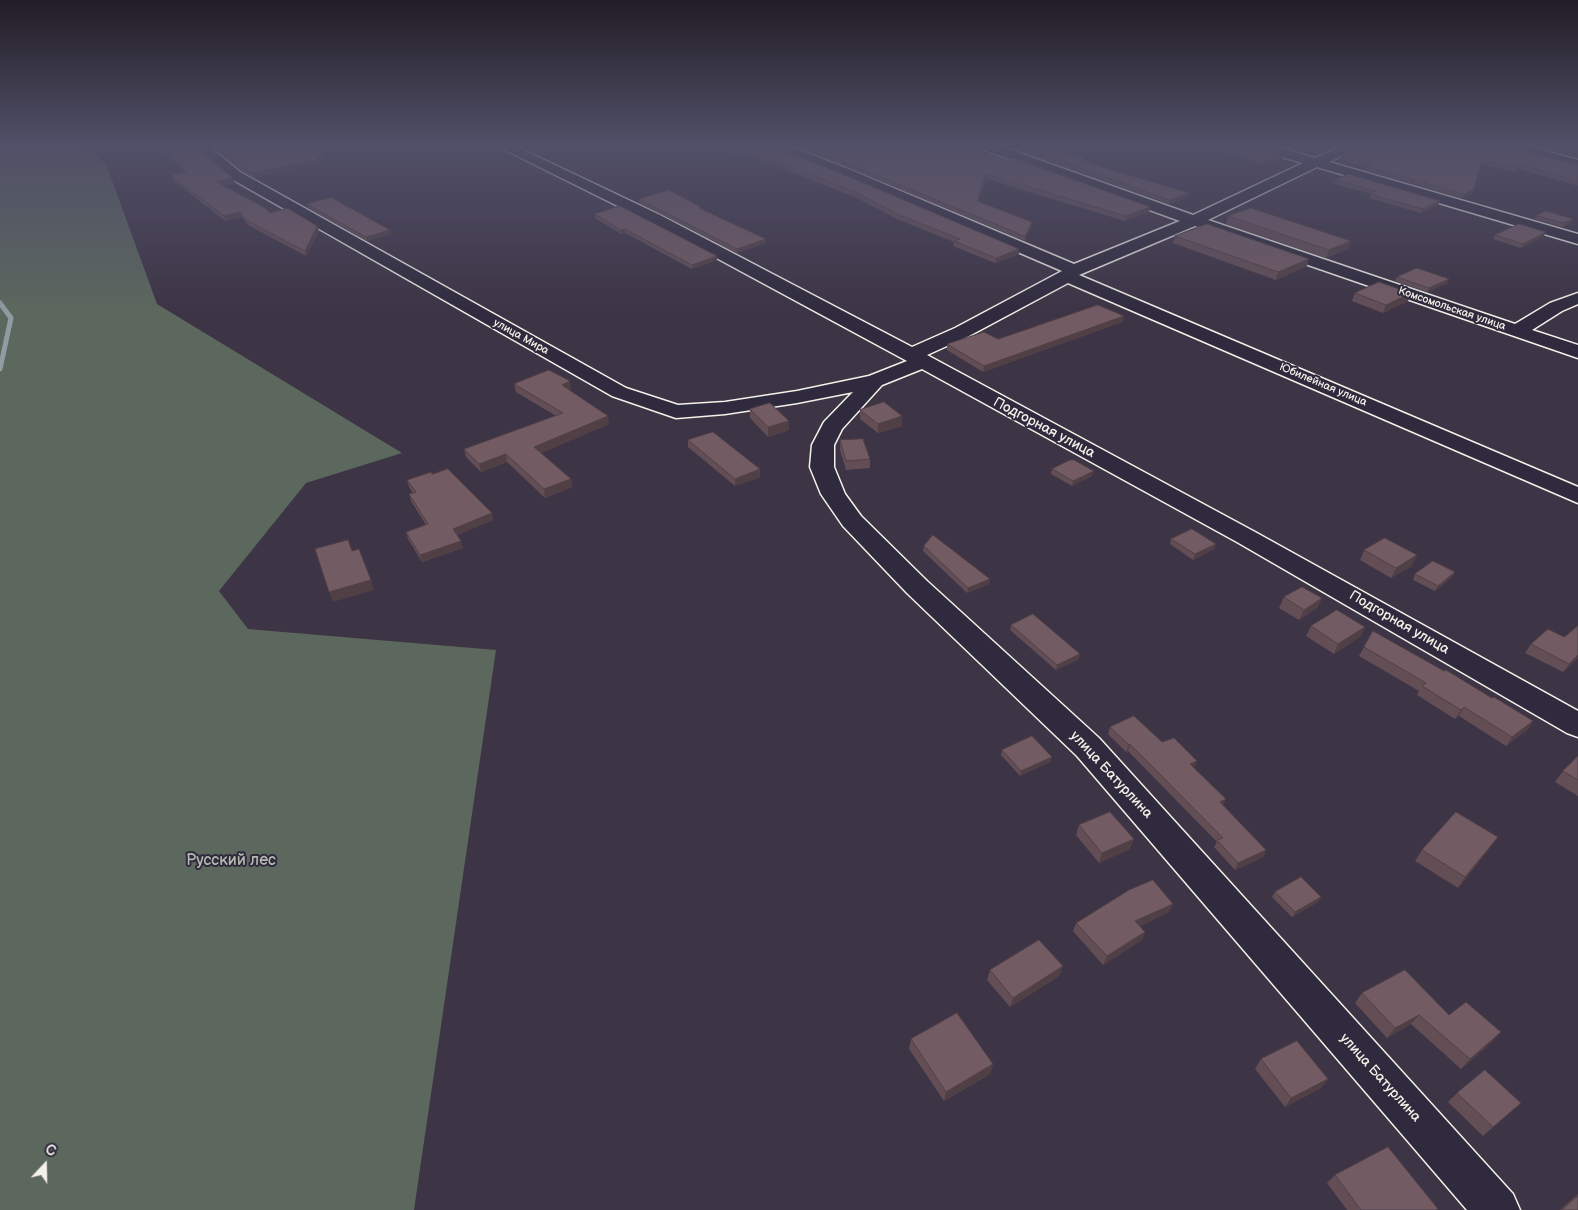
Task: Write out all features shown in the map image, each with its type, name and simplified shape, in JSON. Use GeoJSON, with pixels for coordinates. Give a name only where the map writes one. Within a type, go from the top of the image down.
{"type":"FeatureCollection","features":[{"type":"Feature","properties":{"kind":"street","name":"улица Мира"},"geometry":{"type":"LineString","coordinates":[[282,202],[619,392],[658,407],[676,412],[725,408],[875,382]]}},
{"type":"Feature","properties":{"kind":"street","name":"Подгорная улица"},"geometry":{"type":"LineString","coordinates":[[621,202],[654,218],[1255,541],[1578,725]]}},
{"type":"Feature","properties":{"kind":"street","name":"Юбилейная улица"},"geometry":{"type":"LineString","coordinates":[[912,202],[1578,496]]}},
{"type":"Feature","properties":{"kind":"street","name":"Комсомольская улица"},"geometry":{"type":"LineString","coordinates":[[1145,202],[1578,352]]}},
{"type":"Feature","properties":{"kind":"street","name":"улица Батурлина"},"geometry":{"type":"LineString","coordinates":[[1232,202],[1070,273],[875,382],[832,427],[823,445],[822,467],[832,494],[852,521],[924,594],[1088,747],[1497,1210]]}},
{"type":"Feature","properties":{"kind":"street"},"geometry":{"type":"LineString","coordinates":[[1452,202],[1578,239]]}},
{"type":"Feature","properties":{"kind":"street"},"geometry":{"type":"LineString","coordinates":[[1517,330],[1556,307],[1578,298]]}},
{"type":"Feature","properties":{"kind":"green space","name":"Русский лес"},"geometry":{"type":"Polygon","coordinates":[[[0,202],[120,202],[157,304],[402,453],[306,483],[219,591],[248,629],[496,650],[414,1210],[0,1210],[0,202]]]}},
{"type":"Feature","properties":{"kind":"building"},"geometry":{"type":"Polygon","coordinates":[[[207,202],[255,202],[270,213],[287,208],[317,226],[305,251],[246,220],[240,212],[224,216],[207,202]]]}},
{"type":"Feature","properties":{"kind":"building"},"geometry":{"type":"Polygon","coordinates":[[[340,202],[390,230],[366,237],[307,204],[340,202]]]}},
{"type":"Feature","properties":{"kind":"building"},"geometry":{"type":"Polygon","coordinates":[[[646,202],[692,202],[701,207],[699,208],[766,239],[737,249],[646,202]]]}},
{"type":"Feature","properties":{"kind":"building"},"geometry":{"type":"Polygon","coordinates":[[[876,202],[909,202],[1019,249],[996,258],[954,241],[960,239],[897,214],[876,202]]]}},
{"type":"Feature","properties":{"kind":"building"},"geometry":{"type":"Polygon","coordinates":[[[943,202],[981,202],[1032,222],[1025,236],[943,202]]]}},
{"type":"Feature","properties":{"kind":"building"},"geometry":{"type":"Polygon","coordinates":[[[1081,202],[1137,202],[1150,207],[1126,216],[1081,202]]]}},
{"type":"Feature","properties":{"kind":"building"},"geometry":{"type":"Polygon","coordinates":[[[1400,202],[1437,202],[1423,209],[1400,202]]]}},
{"type":"Feature","properties":{"kind":"building"},"geometry":{"type":"Polygon","coordinates":[[[620,206],[717,256],[692,265],[625,229],[621,230],[595,214],[620,206]]]}},
{"type":"Feature","properties":{"kind":"building"},"geometry":{"type":"Polygon","coordinates":[[[1251,208],[1351,241],[1329,250],[1228,216],[1251,208]]]}},
{"type":"Feature","properties":{"kind":"building"},"geometry":{"type":"Polygon","coordinates":[[[1546,211],[1573,219],[1564,223],[1536,216],[1546,211]]]}},
{"type":"Feature","properties":{"kind":"building"},"geometry":{"type":"Polygon","coordinates":[[[1207,224],[1309,259],[1278,272],[1175,236],[1207,224]]]}},
{"type":"Feature","properties":{"kind":"building"},"geometry":{"type":"Polygon","coordinates":[[[1519,224],[1546,232],[1523,244],[1495,235],[1519,224]]]}},
{"type":"Feature","properties":{"kind":"building"},"geometry":{"type":"Polygon","coordinates":[[[1417,268],[1449,279],[1429,288],[1397,277],[1417,268]]]}},
{"type":"Feature","properties":{"kind":"building"},"geometry":{"type":"Polygon","coordinates":[[[1379,282],[1411,293],[1386,305],[1355,293],[1379,282]]]}},
{"type":"Feature","properties":{"kind":"building"},"geometry":{"type":"Polygon","coordinates":[[[1098,305],[1124,316],[984,366],[947,344],[984,332],[998,339],[1098,305]]]}},
{"type":"Feature","properties":{"kind":"building"},"geometry":{"type":"Polygon","coordinates":[[[549,370],[570,381],[562,385],[608,416],[534,447],[571,479],[544,489],[506,454],[479,464],[464,449],[563,413],[514,384],[549,370]]]}},
{"type":"Feature","properties":{"kind":"building"},"geometry":{"type":"Polygon","coordinates":[[[884,402],[902,416],[878,424],[860,410],[884,402]]]}},
{"type":"Feature","properties":{"kind":"building"},"geometry":{"type":"Polygon","coordinates":[[[770,403],[789,421],[768,427],[750,409],[770,403]]]}},
{"type":"Feature","properties":{"kind":"building"},"geometry":{"type":"Polygon","coordinates":[[[713,432],[760,469],[735,479],[688,440],[713,432]]]}},
{"type":"Feature","properties":{"kind":"building"},"geometry":{"type":"Polygon","coordinates":[[[863,439],[870,459],[846,461],[840,440],[863,439]]]}},
{"type":"Feature","properties":{"kind":"building"},"geometry":{"type":"Polygon","coordinates":[[[1070,460],[1074,460],[1094,471],[1073,481],[1052,469],[1070,460]]]}},
{"type":"Feature","properties":{"kind":"building"},"geometry":{"type":"Polygon","coordinates":[[[448,469],[492,513],[453,529],[461,541],[420,555],[406,532],[428,524],[409,494],[416,492],[407,480],[431,472],[432,474],[448,469]]]}},
{"type":"Feature","properties":{"kind":"building"},"geometry":{"type":"Polygon","coordinates":[[[1192,529],[1216,544],[1195,554],[1171,539],[1192,529]]]}},
{"type":"Feature","properties":{"kind":"building"},"geometry":{"type":"Polygon","coordinates":[[[933,535],[990,579],[968,588],[924,546],[933,535]]]}},
{"type":"Feature","properties":{"kind":"building"},"geometry":{"type":"Polygon","coordinates":[[[1385,538],[1417,555],[1396,568],[1364,550],[1385,538]]]}},
{"type":"Feature","properties":{"kind":"building"},"geometry":{"type":"Polygon","coordinates":[[[348,540],[352,551],[359,549],[371,580],[329,592],[315,549],[348,540]]]}},
{"type":"Feature","properties":{"kind":"building"},"geometry":{"type":"Polygon","coordinates":[[[1433,561],[1455,572],[1438,586],[1415,574],[1433,561]]]}},
{"type":"Feature","properties":{"kind":"building"},"geometry":{"type":"Polygon","coordinates":[[[1302,587],[1322,598],[1304,610],[1284,597],[1302,587]]]}},
{"type":"Feature","properties":{"kind":"building"},"geometry":{"type":"Polygon","coordinates":[[[1337,610],[1365,627],[1338,644],[1311,626],[1337,610]]]}},
{"type":"Feature","properties":{"kind":"building"},"geometry":{"type":"Polygon","coordinates":[[[1033,614],[1080,654],[1057,665],[1011,625],[1033,614]]]}},
{"type":"Feature","properties":{"kind":"building"},"geometry":{"type":"Polygon","coordinates":[[[1578,626],[1578,655],[1569,664],[1531,644],[1548,629],[1564,637],[1578,626]]]}},
{"type":"Feature","properties":{"kind":"building"},"geometry":{"type":"Polygon","coordinates":[[[1373,631],[1444,671],[1446,670],[1492,698],[1494,697],[1533,721],[1512,737],[1464,707],[1461,710],[1422,686],[1426,683],[1364,647],[1373,631]]]}},
{"type":"Feature","properties":{"kind":"building"},"geometry":{"type":"Polygon","coordinates":[[[1134,716],[1162,742],[1174,738],[1197,761],[1190,764],[1226,799],[1220,802],[1266,850],[1238,863],[1217,840],[1223,838],[1130,744],[1110,727],[1134,716]]]}},
{"type":"Feature","properties":{"kind":"building"},"geometry":{"type":"Polygon","coordinates":[[[1032,736],[1052,757],[1021,771],[1002,750],[1032,736]]]}},
{"type":"Feature","properties":{"kind":"building"},"geometry":{"type":"Polygon","coordinates":[[[1578,756],[1578,780],[1563,771],[1578,756]]]}},
{"type":"Feature","properties":{"kind":"building"},"geometry":{"type":"Polygon","coordinates":[[[1110,812],[1134,839],[1102,853],[1079,825],[1110,812]]]}},
{"type":"Feature","properties":{"kind":"building"},"geometry":{"type":"Polygon","coordinates":[[[1456,812],[1498,837],[1465,877],[1422,850],[1456,812]]]}},
{"type":"Feature","properties":{"kind":"building"},"geometry":{"type":"Polygon","coordinates":[[[1301,877],[1321,897],[1295,912],[1275,892],[1301,877]]]}},
{"type":"Feature","properties":{"kind":"building"},"geometry":{"type":"Polygon","coordinates":[[[1153,880],[1173,904],[1135,921],[1145,932],[1107,956],[1076,923],[1129,890],[1153,880]]]}},
{"type":"Feature","properties":{"kind":"building"},"geometry":{"type":"Polygon","coordinates":[[[1039,940],[1063,966],[1013,998],[990,970],[1039,940]]]}},
{"type":"Feature","properties":{"kind":"building"},"geometry":{"type":"Polygon","coordinates":[[[1405,970],[1449,1015],[1466,1002],[1501,1032],[1470,1059],[1419,1015],[1395,1028],[1362,993],[1405,970]]]}},
{"type":"Feature","properties":{"kind":"building"},"geometry":{"type":"Polygon","coordinates":[[[957,1013],[993,1064],[946,1092],[911,1039],[957,1013]]]}},
{"type":"Feature","properties":{"kind":"building"},"geometry":{"type":"Polygon","coordinates":[[[1297,1041],[1328,1079],[1291,1098],[1261,1059],[1297,1041]]]}},
{"type":"Feature","properties":{"kind":"building"},"geometry":{"type":"Polygon","coordinates":[[[1485,1070],[1521,1103],[1493,1127],[1457,1093],[1485,1070]]]}},
{"type":"Feature","properties":{"kind":"building"},"geometry":{"type":"Polygon","coordinates":[[[1388,1147],[1438,1209],[1361,1210],[1335,1175],[1388,1147]]]}},
{"type":"Feature","properties":{"kind":"building"},"geometry":{"type":"Polygon","coordinates":[[[1578,1196],[1578,1210],[1562,1210],[1578,1196]]]}},
{"type":"Feature","properties":{"kind":"waterway"},"geometry":{"type":"LineString","coordinates":[[0,303],[11,318],[0,369]]}}]}
